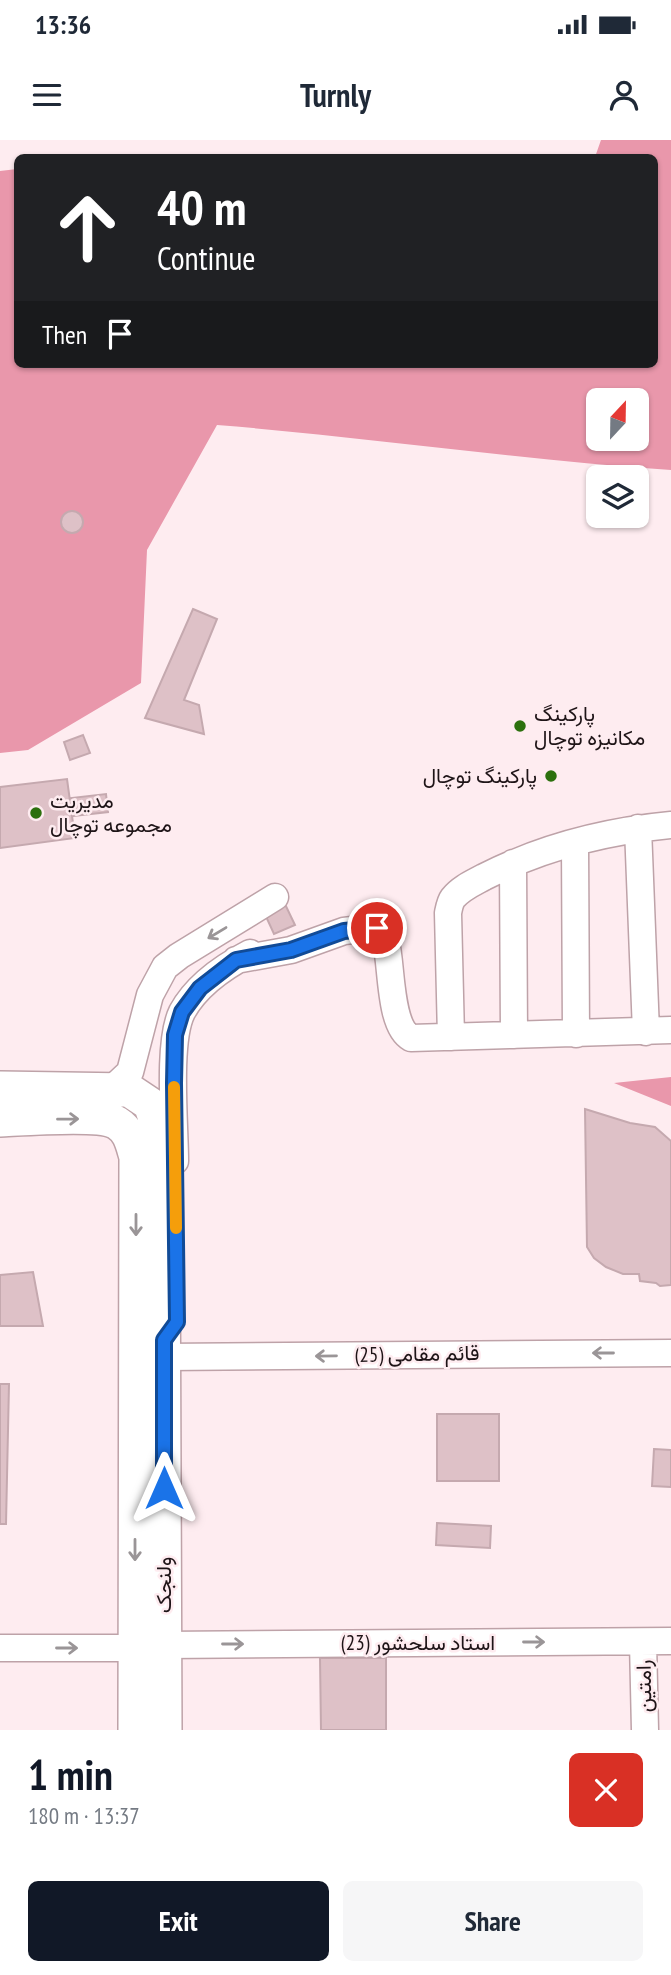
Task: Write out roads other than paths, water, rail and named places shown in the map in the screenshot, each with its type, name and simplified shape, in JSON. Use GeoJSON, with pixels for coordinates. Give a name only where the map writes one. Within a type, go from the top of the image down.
{"type":"FeatureCollection","features":[{"type":"Feature","properties":{"kind":"main road","name":"ولنجک"},"geometry":{"type":"LineString","coordinates":[[0,1088],[129,1090],[150,1104],[158,1127],[163,1222],[164,1349],[149,1646],[135,1730]]}},
{"type":"Feature","properties":{"kind":"main road","name":"ولنجک"},"geometry":{"type":"LineString","coordinates":[[0,1120],[97,1118],[116,1122],[130,1135],[136,1157],[149,1646],[165,1730]]}},
{"type":"Feature","properties":{"kind":"street"},"geometry":{"type":"LineString","coordinates":[[451,1037],[448,913],[451,899],[465,887],[513,863],[575,843],[638,828],[671,825]]}},
{"type":"Feature","properties":{"kind":"street"},"geometry":{"type":"LineString","coordinates":[[236,960],[291,950],[344,931],[377,928],[385,940],[398,1020],[403,1034],[411,1038],[658,1031],[638,828]]}},
{"type":"Feature","properties":{"kind":"street"},"geometry":{"type":"LineString","coordinates":[[575,843],[576,1034]]}},
{"type":"Feature","properties":{"kind":"street"},"geometry":{"type":"LineString","coordinates":[[513,863],[514,1035]]}},
{"type":"Feature","properties":{"kind":"street"},"geometry":{"type":"LineString","coordinates":[[113,1088],[130,1072],[150,995],[165,967],[275,897]]}},
{"type":"Feature","properties":{"kind":"street"},"geometry":{"type":"LineString","coordinates":[[164,1349],[177,1322],[175,1035],[182,1012],[200,988],[236,960],[293,933]]}},
{"type":"Feature","properties":{"kind":"street"},"geometry":{"type":"LineString","coordinates":[[142,1023],[175,1035]]}},
{"type":"Feature","properties":{"kind":"street","name":"قائم مقامی (25)"},"geometry":{"type":"LineString","coordinates":[[164,1349],[671,1353]]}},
{"type":"Feature","properties":{"kind":"street","name":"استاد سلحشور (23)"},"geometry":{"type":"LineString","coordinates":[[0,1648],[671,1641]]}},
{"type":"Feature","properties":{"kind":"street","name":"رامتین"},"geometry":{"type":"LineString","coordinates":[[643,1642],[645,1730]]}},
{"type":"Feature","properties":{"kind":"place","name":"پارکینگ مکانیزه توچال"},"geometry":{"type":"Point","coordinates":[520,726]}},
{"type":"Feature","properties":{"kind":"place","name":"پارکینگ توچال"},"geometry":{"type":"Point","coordinates":[551,776]}},
{"type":"Feature","properties":{"kind":"place","name":"مدیریت مجموعه توچال"},"geometry":{"type":"Point","coordinates":[36,813]}}]}
